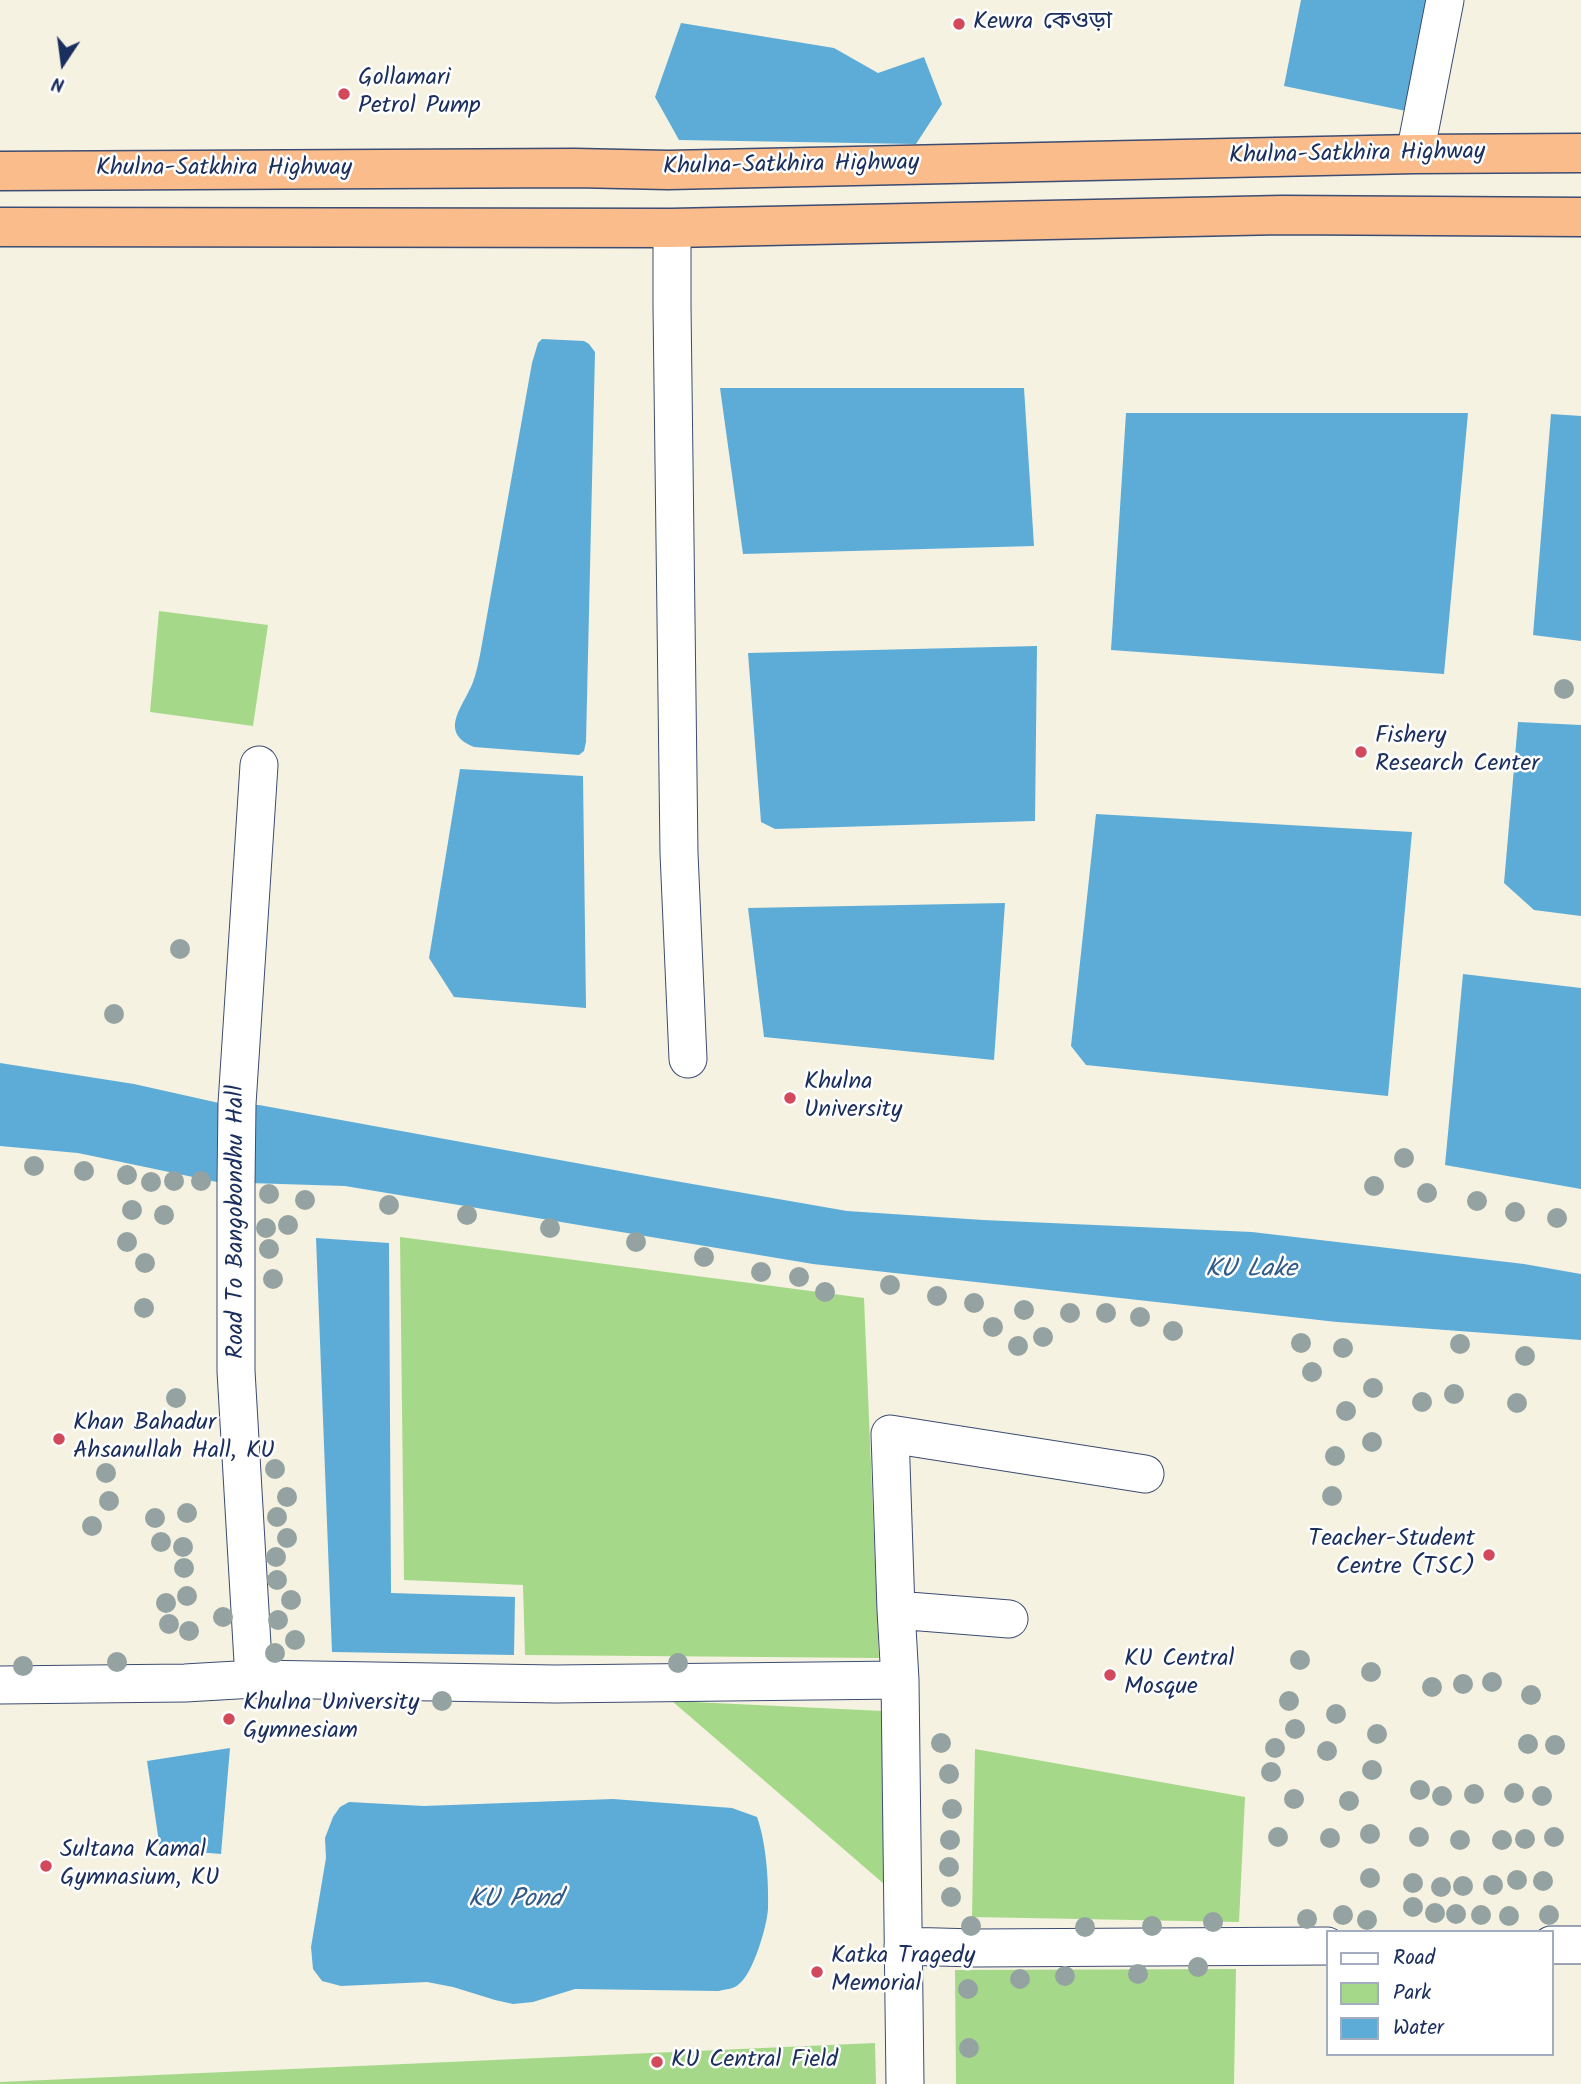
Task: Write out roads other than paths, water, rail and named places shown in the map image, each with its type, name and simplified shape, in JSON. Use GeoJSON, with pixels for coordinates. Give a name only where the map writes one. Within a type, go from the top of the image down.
{"type":"FeatureCollection","features":[{"type":"Feature","properties":{"kind":"highway","name":"Khulna-Satkhira Highway"},"geometry":{"type":"LineString","coordinates":[[0,171],[548,168],[668,170],[1581,153]]}},
{"type":"Feature","properties":{"kind":"highway"},"geometry":{"type":"LineString","coordinates":[[668,170],[672,228]]}},
{"type":"Feature","properties":{"kind":"highway"},"geometry":{"type":"LineString","coordinates":[[0,227],[672,228],[1282,215],[1581,217]]}},
{"type":"Feature","properties":{"kind":"street"},"geometry":{"type":"LineString","coordinates":[[1415,154],[1445,0]]}},
{"type":"Feature","properties":{"kind":"street"},"geometry":{"type":"LineString","coordinates":[[672,228],[679,853],[688,1059]]}},
{"type":"Feature","properties":{"kind":"street","name":"Road To Bangobondhu Hall"},"geometry":{"type":"LineString","coordinates":[[254,1679],[236,1371],[236,1182],[237,1104],[259,765]]}},
{"type":"Feature","properties":{"kind":"street"},"geometry":{"type":"LineString","coordinates":[[905,2084],[900,1680],[890,1434],[1145,1474]]}},
{"type":"Feature","properties":{"kind":"street"},"geometry":{"type":"LineString","coordinates":[[896,1609],[1009,1619]]}},
{"type":"Feature","properties":{"kind":"street"},"geometry":{"type":"LineString","coordinates":[[0,1685],[185,1683],[254,1679],[555,1684],[900,1680]]}},
{"type":"Feature","properties":{"kind":"street"},"geometry":{"type":"LineString","coordinates":[[1553,1945],[1581,1944]]}},
{"type":"Feature","properties":{"kind":"street"},"geometry":{"type":"LineString","coordinates":[[902,1946],[1326,1946]]}},
{"type":"Feature","properties":{"kind":"water"},"geometry":{"type":"Polygon","coordinates":[[[1301,0],[1428,0],[1406,111],[1284,86],[1301,0]]]}},
{"type":"Feature","properties":{"kind":"water"},"geometry":{"type":"Polygon","coordinates":[[[681,23],[834,48],[878,73],[924,57],[942,104],[916,144],[679,140],[655,97],[681,23]]]}},
{"type":"Feature","properties":{"kind":"water"},"geometry":{"type":"Polygon","coordinates":[[[542,339],[584,341],[595,352],[586,742],[584,751],[579,755],[474,747],[463,741],[455,726],[478,662],[532,363],[538,343],[542,339]]]}},
{"type":"Feature","properties":{"kind":"water"},"geometry":{"type":"Polygon","coordinates":[[[720,388],[1024,388],[1034,546],[743,554],[720,388]]]}},
{"type":"Feature","properties":{"kind":"water"},"geometry":{"type":"Polygon","coordinates":[[[1126,413],[1468,413],[1444,674],[1111,650],[1126,413]]]}},
{"type":"Feature","properties":{"kind":"water"},"geometry":{"type":"Polygon","coordinates":[[[1551,414],[1581,416],[1581,641],[1533,635],[1551,414]]]}},
{"type":"Feature","properties":{"kind":"water"},"geometry":{"type":"Polygon","coordinates":[[[1037,646],[1035,821],[775,829],[761,822],[748,653],[1037,646]]]}},
{"type":"Feature","properties":{"kind":"water"},"geometry":{"type":"Polygon","coordinates":[[[1518,722],[1581,725],[1581,916],[1534,910],[1504,883],[1518,722]]]}},
{"type":"Feature","properties":{"kind":"water"},"geometry":{"type":"Polygon","coordinates":[[[460,769],[583,776],[586,1008],[454,997],[429,958],[460,769]]]}},
{"type":"Feature","properties":{"kind":"water"},"geometry":{"type":"Polygon","coordinates":[[[1096,814],[1412,832],[1388,1096],[1086,1065],[1071,1046],[1096,814]]]}},
{"type":"Feature","properties":{"kind":"water"},"geometry":{"type":"Polygon","coordinates":[[[1005,903],[994,1060],[764,1037],[748,908],[1005,903]]]}},
{"type":"Feature","properties":{"kind":"water"},"geometry":{"type":"Polygon","coordinates":[[[1463,974],[1581,988],[1581,1189],[1445,1165],[1463,974]]]}},
{"type":"Feature","properties":{"kind":"water","name":"KU Lake"},"geometry":{"type":"Polygon","coordinates":[[[0,1063],[134,1084],[219,1103],[259,1105],[847,1211],[1252,1232],[1524,1264],[1581,1274],[1581,1340],[1337,1322],[813,1264],[345,1186],[217,1182],[78,1153],[0,1146],[0,1063]]]}},
{"type":"Feature","properties":{"kind":"water"},"geometry":{"type":"Polygon","coordinates":[[[316,1238],[389,1243],[391,1593],[515,1597],[514,1655],[332,1652],[316,1238]]]}},
{"type":"Feature","properties":{"kind":"water"},"geometry":{"type":"Polygon","coordinates":[[[230,1748],[221,1854],[160,1849],[147,1761],[230,1748]]]}},
{"type":"Feature","properties":{"kind":"water","name":"KU Pond"},"geometry":{"type":"Polygon","coordinates":[[[613,1799],[732,1808],[757,1817],[766,1862],[768,1909],[754,1960],[737,1986],[719,1991],[575,1989],[533,2002],[513,2004],[427,1982],[341,1986],[322,1981],[313,1969],[311,1947],[326,1858],[325,1838],[340,1807],[349,1802],[424,1806],[613,1799]]]}},
{"type":"Feature","properties":{"kind":"place","name":"Kewra কেওড়া"},"geometry":{"type":"Point","coordinates":[959,24]}},
{"type":"Feature","properties":{"kind":"place","name":"Gollamari Petrol Pump"},"geometry":{"type":"Point","coordinates":[344,94]}},
{"type":"Feature","properties":{"kind":"place","name":"Fishery Research Center"},"geometry":{"type":"Point","coordinates":[1361,752]}},
{"type":"Feature","properties":{"kind":"place","name":"Khulna University"},"geometry":{"type":"Point","coordinates":[790,1098]}},
{"type":"Feature","properties":{"kind":"place","name":"Khan Bahadur Ahsanullah Hall, KU"},"geometry":{"type":"Point","coordinates":[59,1439]}},
{"type":"Feature","properties":{"kind":"place","name":"Teacher-Student Centre (TSC)"},"geometry":{"type":"Point","coordinates":[1489,1555]}},
{"type":"Feature","properties":{"kind":"place","name":"KU Central Mosque"},"geometry":{"type":"Point","coordinates":[1110,1675]}},
{"type":"Feature","properties":{"kind":"place","name":"Khulna University Gymnesiam"},"geometry":{"type":"Point","coordinates":[229,1719]}},
{"type":"Feature","properties":{"kind":"place","name":"Sultana Kamal Gymnasium, KU"},"geometry":{"type":"Point","coordinates":[46,1866]}},
{"type":"Feature","properties":{"kind":"place","name":"Katka Tragedy Memorial"},"geometry":{"type":"Point","coordinates":[817,1972]}},
{"type":"Feature","properties":{"kind":"place","name":"KU Central Field"},"geometry":{"type":"Point","coordinates":[657,2062]}}]}
